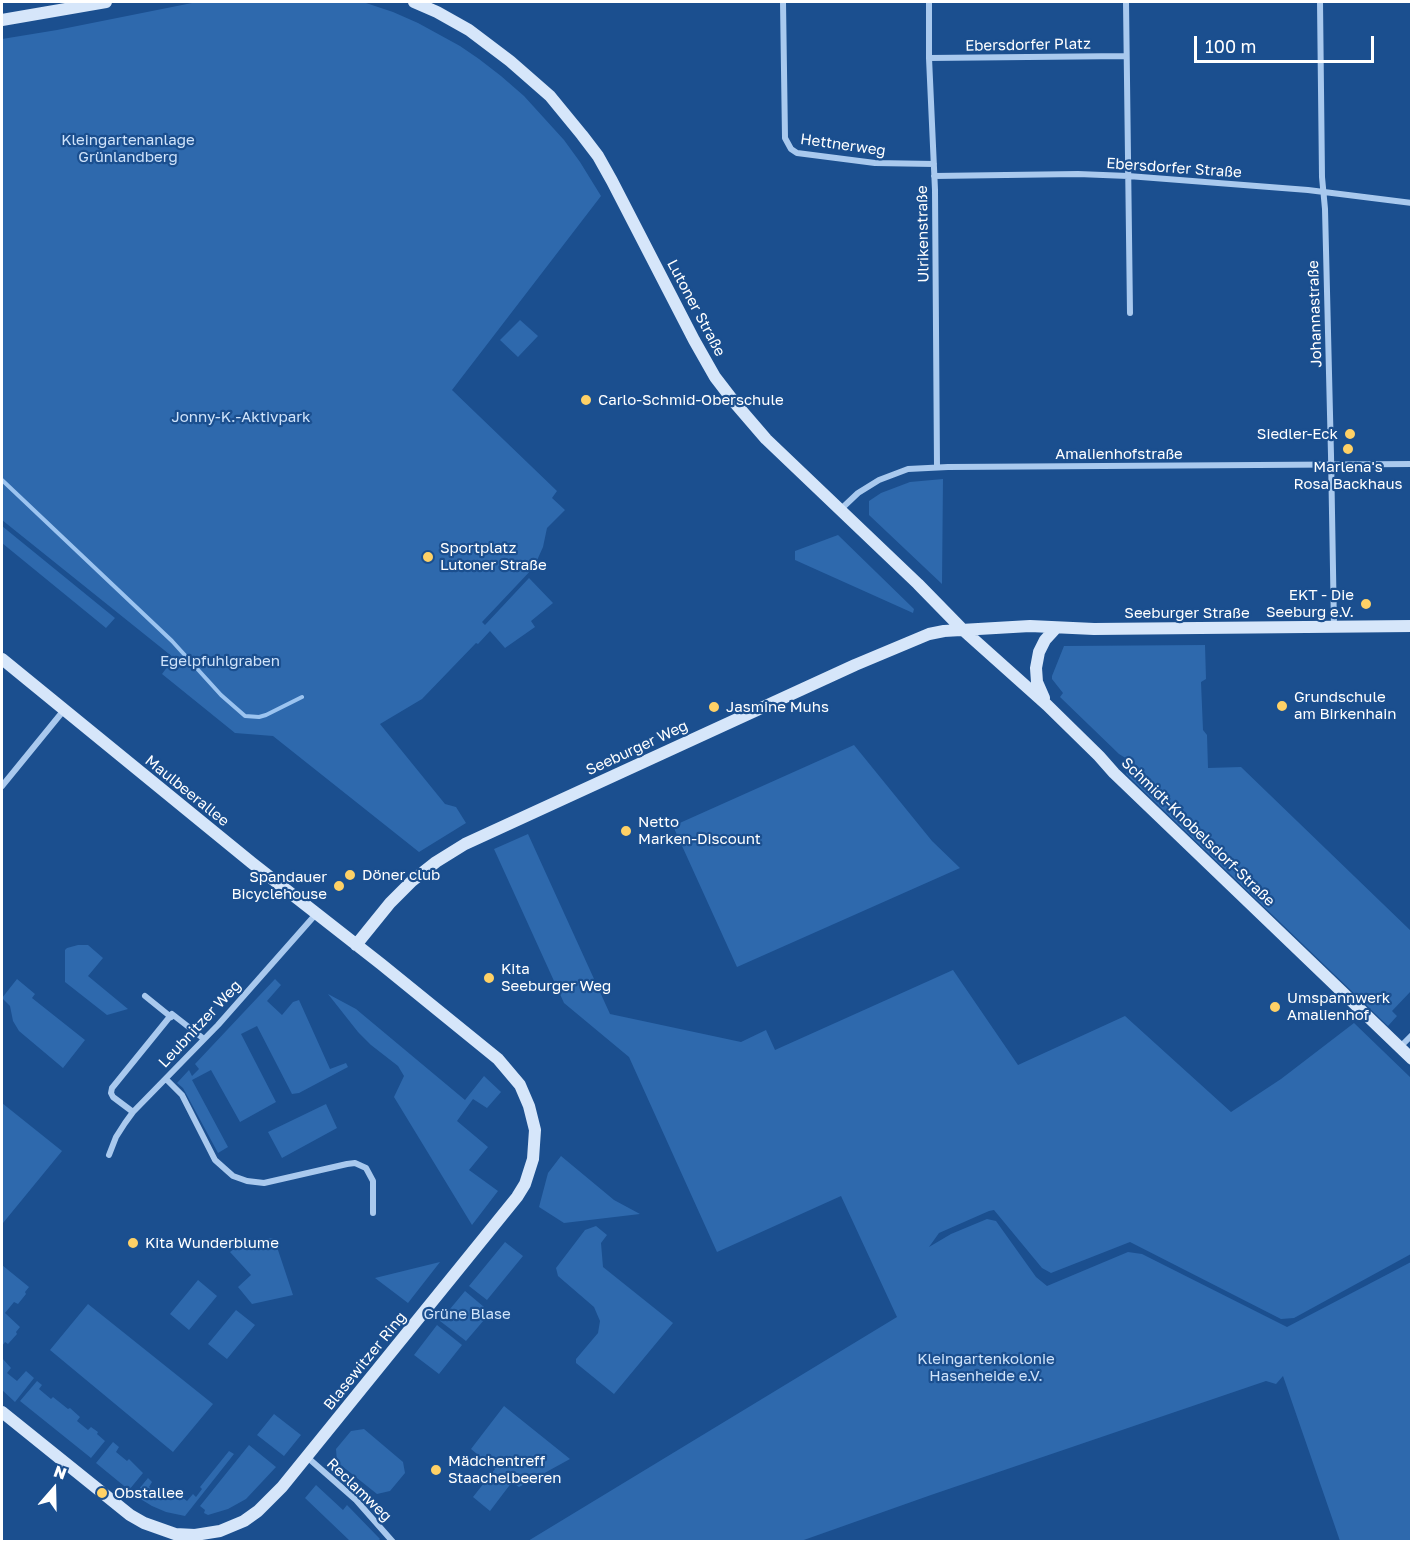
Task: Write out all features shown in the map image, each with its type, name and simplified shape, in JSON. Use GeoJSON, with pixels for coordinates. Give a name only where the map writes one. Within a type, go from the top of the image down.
{"type":"FeatureCollection","features":[{"type":"Feature","properties":{"kind":"street"},"geometry":{"type":"LineString","coordinates":[[2,20],[106,2]]}},
{"type":"Feature","properties":{"kind":"street","name":"Lutoner Straße"},"geometry":{"type":"LineString","coordinates":[[414,2],[454,22],[496,50],[530,77],[566,114],[598,156],[715,377],[766,440],[962,629]]}},
{"type":"Feature","properties":{"kind":"street","name":"Hettnerweg"},"geometry":{"type":"LineString","coordinates":[[783,2],[785,138],[791,149],[797,153],[875,163],[934,164]]}},
{"type":"Feature","properties":{"kind":"street","name":"Ulrikenstraße"},"geometry":{"type":"LineString","coordinates":[[929,2],[934,164],[937,467]]}},
{"type":"Feature","properties":{"kind":"street"},"geometry":{"type":"LineString","coordinates":[[1126,2],[1130,313]]}},
{"type":"Feature","properties":{"kind":"street","name":"Johannastraße"},"geometry":{"type":"LineString","coordinates":[[1320,2],[1322,177],[1332,465],[1334,627]]}},
{"type":"Feature","properties":{"kind":"street","name":"Ebersdorfer Platz"},"geometry":{"type":"LineString","coordinates":[[929,58],[1126,56]]}},
{"type":"Feature","properties":{"kind":"street","name":"Ebersdorfer Straße"},"geometry":{"type":"LineString","coordinates":[[934,176],[1067,174],[1128,176],[1324,192],[1412,203]]}},
{"type":"Feature","properties":{"kind":"street","name":"Amalienhofstraße"},"geometry":{"type":"LineString","coordinates":[[840,510],[858,493],[879,480],[908,469],[1412,464]]}},
{"type":"Feature","properties":{"kind":"street","name":"Seeburger Straße"},"geometry":{"type":"LineString","coordinates":[[962,629],[1030,626],[1094,629],[1412,626]]}},
{"type":"Feature","properties":{"kind":"street"},"geometry":{"type":"LineString","coordinates":[[1047,705],[1037,682],[1036,668],[1039,652],[1056,628]]}},
{"type":"Feature","properties":{"kind":"street","name":"Schmidt-Knobelsdorf-Straße"},"geometry":{"type":"LineString","coordinates":[[962,629],[1047,705],[1114,773],[1412,1059]]}},
{"type":"Feature","properties":{"kind":"street","name":"Seeburger Weg"},"geometry":{"type":"LineString","coordinates":[[356,945],[390,903],[422,872],[450,853],[480,837],[855,665],[921,637],[962,629]]}},
{"type":"Feature","properties":{"kind":"street","name":"Maulbeerallee"},"geometry":{"type":"LineString","coordinates":[[2,659],[356,945]]}},
{"type":"Feature","properties":{"kind":"street"},"geometry":{"type":"LineString","coordinates":[[2,786],[64,710]]}},
{"type":"Feature","properties":{"kind":"street","name":"Leubnitzer Weg"},"geometry":{"type":"LineString","coordinates":[[109,1155],[116,1137],[133,1112],[204,1039],[316,914]]}},
{"type":"Feature","properties":{"kind":"street","name":"Blasewitzer Ring"},"geometry":{"type":"LineString","coordinates":[[2,1412],[130,1515],[151,1527],[175,1534],[195,1535],[233,1527],[271,1499],[517,1197],[525,1184],[533,1159],[535,1130],[529,1106],[520,1085],[510,1072],[485,1049],[356,945]]}},
{"type":"Feature","properties":{"kind":"street"},"geometry":{"type":"LineString","coordinates":[[145,996],[171,1017]]}},
{"type":"Feature","properties":{"kind":"street"},"geometry":{"type":"LineString","coordinates":[[133,1112],[113,1097],[112,1088],[172,1014],[204,1039]]}},
{"type":"Feature","properties":{"kind":"street"},"geometry":{"type":"LineString","coordinates":[[1400,1048],[1412,1035]]}},
{"type":"Feature","properties":{"kind":"street"},"geometry":{"type":"LineString","coordinates":[[166,1079],[182,1095],[215,1160],[233,1176],[264,1183],[355,1163],[366,1168],[373,1180],[373,1213]]}},
{"type":"Feature","properties":{"kind":"street","name":"Reclamweg"},"geometry":{"type":"LineString","coordinates":[[307,1457],[356,1500],[393,1542]]}},
{"type":"Feature","properties":{"kind":"green space"},"geometry":{"type":"Polygon","coordinates":[[[197,2],[363,2],[418,23],[479,59],[524,96],[564,140],[601,196],[452,390],[557,491],[552,498],[565,510],[547,528],[543,547],[534,567],[482,622],[485,625],[529,578],[553,603],[531,621],[535,627],[505,648],[490,631],[422,699],[380,724],[445,804],[456,807],[466,823],[419,852],[273,736],[235,733],[162,674],[174,658],[2,520],[2,39],[197,2]]]}},
{"type":"Feature","properties":{"kind":"green space"},"geometry":{"type":"Polygon","coordinates":[[[520,320],[538,336],[518,357],[500,340],[520,320]]]}},
{"type":"Feature","properties":{"kind":"green space"},"geometry":{"type":"Polygon","coordinates":[[[943,479],[942,584],[869,515],[869,501],[881,493],[910,482],[943,479]]]}},
{"type":"Feature","properties":{"kind":"green space"},"geometry":{"type":"Polygon","coordinates":[[[2,526],[115,618],[106,628],[2,543],[2,526]]]}},
{"type":"Feature","properties":{"kind":"green space"},"geometry":{"type":"Polygon","coordinates":[[[838,535],[914,609],[913,613],[795,560],[795,551],[838,535]]]}},
{"type":"Feature","properties":{"kind":"green space"},"geometry":{"type":"Polygon","coordinates":[[[1205,645],[1206,679],[1201,682],[1203,730],[1207,735],[1208,768],[1241,767],[1411,931],[1411,991],[1392,1011],[1397,1016],[1388,1026],[1126,774],[1132,762],[1119,754],[1060,697],[1063,693],[1052,679],[1064,646],[1205,645]]]}},
{"type":"Feature","properties":{"kind":"green space"},"geometry":{"type":"Polygon","coordinates":[[[854,745],[932,841],[960,868],[737,967],[673,826],[854,745]]]}},
{"type":"Feature","properties":{"kind":"green space","name":"Kleingartenkolonie Hasenheide e.V."},"geometry":{"type":"Polygon","coordinates":[[[528,834],[610,1014],[741,1042],[766,1030],[775,1050],[953,970],[1018,1065],[1125,1016],[1231,1112],[1281,1079],[1354,1023],[1411,1078],[1411,1254],[1294,1318],[1281,1319],[1130,1242],[1051,1273],[1042,1268],[994,1210],[939,1233],[929,1247],[951,1234],[987,1219],[996,1221],[1036,1277],[1047,1286],[1128,1252],[1142,1254],[1287,1327],[1411,1262],[1411,1541],[1340,1541],[1283,1376],[1276,1384],[1266,1381],[801,1541],[528,1541],[897,1317],[841,1196],[717,1252],[629,1057],[564,1003],[494,849],[528,834]]]}},
{"type":"Feature","properties":{"kind":"green space"},"geometry":{"type":"Polygon","coordinates":[[[78,945],[88,945],[103,958],[88,976],[128,1009],[107,1015],[65,982],[65,950],[78,945]]]}},
{"type":"Feature","properties":{"kind":"green space"},"geometry":{"type":"Polygon","coordinates":[[[17,979],[35,994],[32,998],[85,1040],[63,1068],[19,1031],[13,1021],[10,1006],[2,998],[17,979]]]}},
{"type":"Feature","properties":{"kind":"green space"},"geometry":{"type":"Polygon","coordinates":[[[275,979],[281,985],[267,1001],[282,1015],[293,1002],[299,1000],[330,1069],[346,1063],[348,1067],[299,1093],[292,1094],[257,1026],[241,1034],[276,1102],[240,1122],[211,1070],[192,1080],[228,1147],[218,1153],[183,1088],[177,1083],[189,1070],[192,1076],[199,1069],[195,1064],[275,979]]]}},
{"type":"Feature","properties":{"kind":"green space"},"geometry":{"type":"Polygon","coordinates":[[[328,994],[356,1009],[465,1100],[484,1076],[501,1092],[487,1108],[473,1099],[457,1121],[488,1147],[469,1170],[498,1191],[472,1225],[394,1097],[404,1076],[398,1066],[358,1032],[328,994]]]}},
{"type":"Feature","properties":{"kind":"green space"},"geometry":{"type":"Polygon","coordinates":[[[2,1103],[62,1151],[3,1223],[2,1222],[2,1103]]]}},
{"type":"Feature","properties":{"kind":"green space"},"geometry":{"type":"Polygon","coordinates":[[[326,1104],[337,1128],[282,1158],[268,1132],[326,1104]]]}},
{"type":"Feature","properties":{"kind":"green space"},"geometry":{"type":"Polygon","coordinates":[[[561,1156],[614,1200],[640,1214],[564,1223],[539,1207],[548,1173],[561,1156]]]}},
{"type":"Feature","properties":{"kind":"green space"},"geometry":{"type":"Polygon","coordinates":[[[596,1226],[607,1235],[601,1243],[603,1267],[673,1323],[614,1394],[576,1363],[576,1359],[598,1333],[600,1321],[594,1307],[558,1276],[556,1268],[585,1230],[596,1226]]]}},
{"type":"Feature","properties":{"kind":"green space"},"geometry":{"type":"Polygon","coordinates":[[[274,1238],[293,1295],[252,1304],[238,1287],[251,1275],[230,1252],[245,1241],[274,1238]]]}},
{"type":"Feature","properties":{"kind":"green space"},"geometry":{"type":"Polygon","coordinates":[[[505,1242],[523,1256],[487,1300],[469,1286],[505,1242]]]}},
{"type":"Feature","properties":{"kind":"green space"},"geometry":{"type":"Polygon","coordinates":[[[440,1262],[408,1303],[375,1278],[440,1262]]]}},
{"type":"Feature","properties":{"kind":"green space"},"geometry":{"type":"Polygon","coordinates":[[[2,1265],[29,1287],[18,1304],[14,1302],[5,1313],[20,1327],[8,1344],[5,1342],[2,1346],[2,1265]]]}},
{"type":"Feature","properties":{"kind":"green space"},"geometry":{"type":"Polygon","coordinates":[[[198,1280],[217,1296],[189,1330],[170,1314],[198,1280]]]}},
{"type":"Feature","properties":{"kind":"green space","name":"Grüne Blase"},"geometry":{"type":"Polygon","coordinates":[[[465,1291],[484,1307],[484,1320],[466,1341],[440,1321],[465,1291]]]}},
{"type":"Feature","properties":{"kind":"green space"},"geometry":{"type":"Polygon","coordinates":[[[88,1304],[213,1404],[173,1452],[50,1350],[88,1304]]]}},
{"type":"Feature","properties":{"kind":"green space"},"geometry":{"type":"Polygon","coordinates":[[[236,1310],[255,1325],[227,1359],[208,1344],[236,1310]]]}},
{"type":"Feature","properties":{"kind":"green space","name":"Grüne Blase"},"geometry":{"type":"Polygon","coordinates":[[[437,1325],[462,1345],[439,1374],[414,1355],[437,1325]]]}},
{"type":"Feature","properties":{"kind":"green space"},"geometry":{"type":"Polygon","coordinates":[[[2,1358],[11,1368],[7,1373],[17,1381],[26,1371],[34,1378],[15,1402],[2,1390],[2,1358]]]}},
{"type":"Feature","properties":{"kind":"green space"},"geometry":{"type":"Polygon","coordinates":[[[37,1381],[42,1385],[39,1389],[51,1399],[53,1397],[68,1409],[70,1408],[80,1417],[77,1421],[88,1430],[91,1427],[98,1432],[97,1434],[105,1441],[91,1458],[20,1401],[37,1381]]]}},
{"type":"Feature","properties":{"kind":"green space"},"geometry":{"type":"Polygon","coordinates":[[[504,1406],[570,1459],[519,1487],[512,1482],[490,1511],[473,1497],[495,1469],[471,1449],[504,1406]]]}},
{"type":"Feature","properties":{"kind":"green space"},"geometry":{"type":"Polygon","coordinates":[[[274,1414],[301,1435],[284,1456],[257,1435],[274,1414]]]}},
{"type":"Feature","properties":{"kind":"green space"},"geometry":{"type":"Polygon","coordinates":[[[364,1429],[403,1462],[405,1473],[390,1491],[377,1494],[337,1462],[336,1449],[351,1431],[364,1429]]]}},
{"type":"Feature","properties":{"kind":"green space"},"geometry":{"type":"Polygon","coordinates":[[[113,1442],[119,1447],[116,1452],[127,1461],[129,1459],[143,1473],[129,1490],[96,1463],[113,1442]]]}},
{"type":"Feature","properties":{"kind":"green space"},"geometry":{"type":"Polygon","coordinates":[[[249,1445],[276,1467],[246,1499],[228,1509],[208,1515],[204,1513],[205,1510],[200,1506],[249,1445]]]}},
{"type":"Feature","properties":{"kind":"green space"},"geometry":{"type":"Polygon","coordinates":[[[229,1451],[234,1454],[185,1516],[166,1512],[134,1495],[148,1478],[152,1482],[149,1487],[160,1496],[163,1493],[169,1497],[172,1494],[180,1500],[183,1498],[187,1501],[193,1494],[196,1497],[202,1489],[200,1487],[229,1451]]]}},
{"type":"Feature","properties":{"kind":"green space"},"geometry":{"type":"Polygon","coordinates":[[[316,1485],[343,1510],[347,1505],[380,1539],[378,1541],[350,1541],[305,1498],[316,1485]]]}},
{"type":"Feature","properties":{"kind":"waterway","name":"Egelpfuhlgraben"},"geometry":{"type":"LineString","coordinates":[[2,480],[172,641],[221,695],[245,716],[266,715],[302,697]]}},
{"type":"Feature","properties":{"kind":"place","name":"Carlo-Schmid-Oberschule"},"geometry":{"type":"Point","coordinates":[586,400]}},
{"type":"Feature","properties":{"kind":"place","name":"Siedler-Eck"},"geometry":{"type":"Point","coordinates":[1350,434]}},
{"type":"Feature","properties":{"kind":"place","name":"Marlena's Rosa Backhaus"},"geometry":{"type":"Point","coordinates":[1348,449]}},
{"type":"Feature","properties":{"kind":"place","name":"Sportplatz Lutoner Straße"},"geometry":{"type":"Point","coordinates":[428,557]}},
{"type":"Feature","properties":{"kind":"place","name":"EKT - Die Seeburg e.V."},"geometry":{"type":"Point","coordinates":[1366,604]}},
{"type":"Feature","properties":{"kind":"place","name":"Grundschule am Birkenhain"},"geometry":{"type":"Point","coordinates":[1282,706]}},
{"type":"Feature","properties":{"kind":"place","name":"Jasmine Muhs"},"geometry":{"type":"Point","coordinates":[714,707]}},
{"type":"Feature","properties":{"kind":"place","name":"Netto Marken-Discount"},"geometry":{"type":"Point","coordinates":[626,831]}},
{"type":"Feature","properties":{"kind":"place","name":"Döner club"},"geometry":{"type":"Point","coordinates":[350,875]}},
{"type":"Feature","properties":{"kind":"place","name":"Spandauer Bicyclehouse"},"geometry":{"type":"Point","coordinates":[339,886]}},
{"type":"Feature","properties":{"kind":"place","name":"Kita Seeburger Weg"},"geometry":{"type":"Point","coordinates":[489,978]}},
{"type":"Feature","properties":{"kind":"place","name":"Umspannwerk Amalienhof"},"geometry":{"type":"Point","coordinates":[1275,1007]}},
{"type":"Feature","properties":{"kind":"place","name":"Kita Wunderblume"},"geometry":{"type":"Point","coordinates":[133,1243]}},
{"type":"Feature","properties":{"kind":"place","name":"Mädchentreff Staachelbeeren"},"geometry":{"type":"Point","coordinates":[436,1470]}},
{"type":"Feature","properties":{"kind":"place","name":"Obstallee"},"geometry":{"type":"Point","coordinates":[102,1493]}},
{"type":"Feature","properties":{"kind":"park label","name":"Kleingartenanlage Grünlandberg"},"geometry":{"type":"Point","coordinates":[128,148]}},
{"type":"Feature","properties":{"kind":"park label","name":"Jonny-K.-Aktivpark"},"geometry":{"type":"Point","coordinates":[241,417]}}]}
